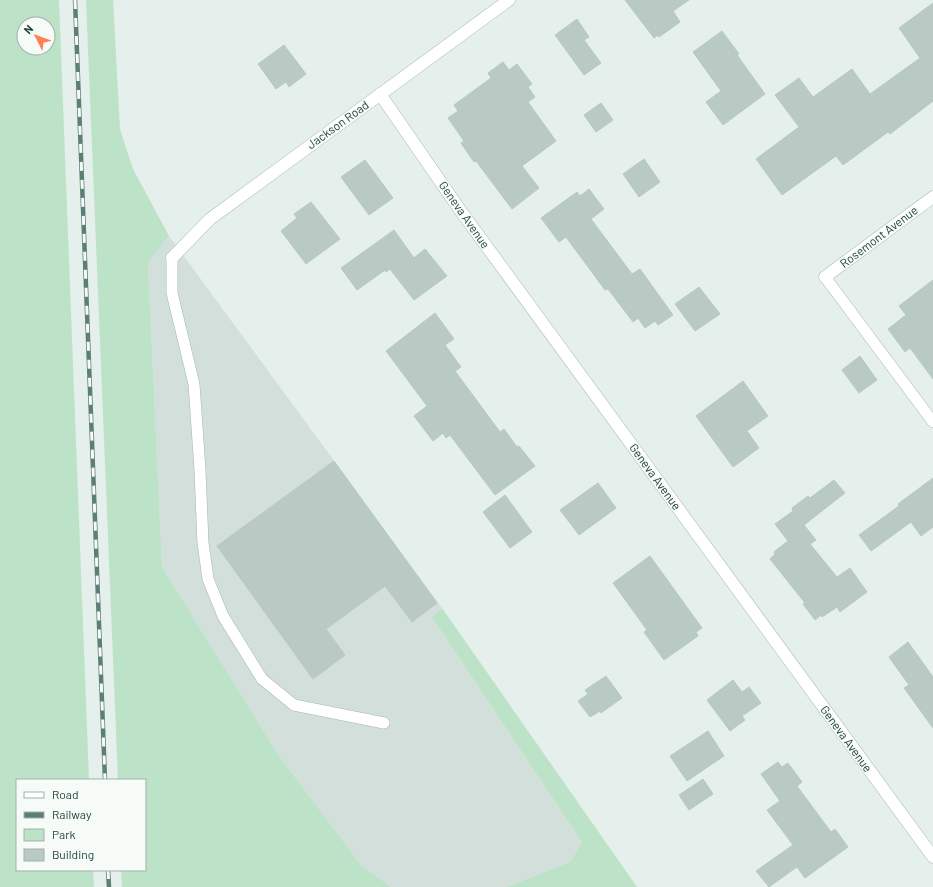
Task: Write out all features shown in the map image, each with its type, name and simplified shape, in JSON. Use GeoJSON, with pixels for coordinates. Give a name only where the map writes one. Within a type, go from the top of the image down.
{"type":"FeatureCollection","features":[{"type":"Feature","properties":{"kind":"street","name":"Jackson Road"},"geometry":{"type":"LineString","coordinates":[[172,258],[210,219],[509,0]]}},
{"type":"Feature","properties":{"kind":"street","name":"Geneva Avenue"},"geometry":{"type":"LineString","coordinates":[[380,94],[464,217],[933,857]]}},
{"type":"Feature","properties":{"kind":"street","name":"Rosemont Avenue"},"geometry":{"type":"LineString","coordinates":[[825,277],[933,197]]}},
{"type":"Feature","properties":{"kind":"lane"},"geometry":{"type":"LineString","coordinates":[[172,258],[172,293],[194,384],[203,543],[208,579],[223,616],[262,679],[294,705],[384,723]]}},
{"type":"Feature","properties":{"kind":"lane"},"geometry":{"type":"LineString","coordinates":[[825,277],[933,422]]}},
{"type":"Feature","properties":{"kind":"shaded area"},"geometry":{"type":"Polygon","coordinates":[[[169,236],[442,608],[432,617],[582,842],[570,862],[506,887],[391,887],[361,865],[279,756],[162,567],[148,263],[169,236]]]}},
{"type":"Feature","properties":{"kind":"green space"},"geometry":{"type":"Polygon","coordinates":[[[0,0],[59,0],[89,779],[16,779],[16,871],[93,871],[94,887],[0,887],[0,0]]]}},
{"type":"Feature","properties":{"kind":"green space"},"geometry":{"type":"Polygon","coordinates":[[[86,0],[113,0],[120,129],[133,169],[169,236],[148,263],[162,567],[279,756],[361,865],[391,887],[122,887],[121,871],[146,871],[146,779],[118,779],[86,0]]]}},
{"type":"Feature","properties":{"kind":"green space"},"geometry":{"type":"Polygon","coordinates":[[[442,608],[637,887],[506,887],[570,862],[582,842],[432,617],[442,608]]]}},
{"type":"Feature","properties":{"kind":"building"},"geometry":{"type":"Polygon","coordinates":[[[625,0],[689,0],[673,11],[680,22],[659,37],[658,35],[654,38],[625,0]]]}},
{"type":"Feature","properties":{"kind":"building"},"geometry":{"type":"Polygon","coordinates":[[[933,3],[933,101],[890,134],[888,132],[843,165],[836,156],[782,195],[756,159],[799,127],[775,95],[799,78],[813,97],[852,69],[870,94],[920,58],[899,28],[933,3]]]}},
{"type":"Feature","properties":{"kind":"building"},"geometry":{"type":"Polygon","coordinates":[[[577,19],[589,37],[584,40],[601,63],[584,75],[555,35],[577,19]]]}},
{"type":"Feature","properties":{"kind":"building"},"geometry":{"type":"Polygon","coordinates":[[[722,31],[765,94],[723,125],[706,102],[721,91],[693,52],[722,31]]]}},
{"type":"Feature","properties":{"kind":"building"},"geometry":{"type":"Polygon","coordinates":[[[284,45],[306,74],[289,87],[286,82],[276,89],[258,64],[284,45]]]}},
{"type":"Feature","properties":{"kind":"building"},"geometry":{"type":"Polygon","coordinates":[[[503,62],[509,70],[517,64],[532,84],[528,87],[535,97],[528,102],[556,141],[522,166],[539,188],[512,209],[476,161],[474,162],[461,143],[464,141],[448,118],[458,111],[454,105],[491,78],[488,73],[503,62]]]}},
{"type":"Feature","properties":{"kind":"building"},"geometry":{"type":"Polygon","coordinates":[[[601,103],[613,120],[596,132],[584,115],[601,103]]]}},
{"type":"Feature","properties":{"kind":"building"},"geometry":{"type":"Polygon","coordinates":[[[644,159],[660,182],[639,197],[623,174],[644,159]]]}},
{"type":"Feature","properties":{"kind":"building"},"geometry":{"type":"Polygon","coordinates":[[[365,160],[393,198],[369,215],[341,177],[365,160]]]}},
{"type":"Feature","properties":{"kind":"building"},"geometry":{"type":"Polygon","coordinates":[[[589,189],[604,209],[591,219],[632,274],[640,269],[673,315],[658,325],[655,321],[645,328],[638,318],[633,322],[608,289],[605,290],[566,237],[559,242],[541,218],[577,192],[580,196],[589,189]]]}},
{"type":"Feature","properties":{"kind":"building"},"geometry":{"type":"Polygon","coordinates":[[[311,202],[340,239],[306,264],[281,231],[297,218],[294,214],[311,202]]]}},
{"type":"Feature","properties":{"kind":"building"},"geometry":{"type":"Polygon","coordinates":[[[394,230],[414,258],[425,249],[447,276],[414,300],[390,269],[386,272],[385,270],[357,290],[341,268],[394,230]]]}},
{"type":"Feature","properties":{"kind":"building"},"geometry":{"type":"Polygon","coordinates":[[[933,280],[933,379],[910,348],[905,352],[888,329],[906,315],[899,306],[933,280]]]}},
{"type":"Feature","properties":{"kind":"building"},"geometry":{"type":"Polygon","coordinates":[[[699,287],[720,314],[695,331],[675,304],[699,287]]]}},
{"type":"Feature","properties":{"kind":"building"},"geometry":{"type":"Polygon","coordinates":[[[435,313],[454,339],[445,345],[461,367],[455,371],[500,432],[504,429],[517,447],[519,446],[535,466],[495,495],[450,435],[446,438],[443,433],[433,441],[414,416],[427,406],[386,351],[435,313]]]}},
{"type":"Feature","properties":{"kind":"building"},"geometry":{"type":"Polygon","coordinates":[[[860,356],[877,380],[859,393],[842,370],[860,356]]]}},
{"type":"Feature","properties":{"kind":"building"},"geometry":{"type":"Polygon","coordinates":[[[743,381],[768,416],[747,431],[759,448],[733,467],[696,416],[743,381]]]}},
{"type":"Feature","properties":{"kind":"building"},"geometry":{"type":"Polygon","coordinates":[[[334,461],[437,603],[412,622],[385,586],[326,629],[345,655],[313,679],[217,546],[334,461]]]}},
{"type":"Feature","properties":{"kind":"building"},"geometry":{"type":"Polygon","coordinates":[[[933,478],[933,527],[921,536],[911,522],[871,551],[859,535],[899,506],[898,504],[933,478]]]}},
{"type":"Feature","properties":{"kind":"building"},"geometry":{"type":"Polygon","coordinates":[[[834,480],[845,493],[804,525],[816,540],[810,544],[837,577],[850,568],[867,592],[840,612],[837,607],[822,617],[821,615],[815,620],[803,604],[805,603],[770,559],[775,554],[774,552],[788,541],[775,524],[793,511],[792,508],[808,496],[810,498],[834,480]]]}},
{"type":"Feature","properties":{"kind":"building"},"geometry":{"type":"Polygon","coordinates":[[[598,483],[616,508],[579,535],[560,510],[598,483]]]}},
{"type":"Feature","properties":{"kind":"building"},"geometry":{"type":"Polygon","coordinates":[[[505,495],[532,532],[510,548],[483,512],[505,495]]]}},
{"type":"Feature","properties":{"kind":"building"},"geometry":{"type":"Polygon","coordinates":[[[650,556],[702,628],[696,632],[698,636],[664,660],[644,632],[647,630],[613,583],[650,556]]]}},
{"type":"Feature","properties":{"kind":"building"},"geometry":{"type":"Polygon","coordinates":[[[908,642],[933,677],[933,728],[904,688],[909,685],[889,657],[908,642]]]}},
{"type":"Feature","properties":{"kind":"building"},"geometry":{"type":"Polygon","coordinates":[[[606,676],[622,698],[601,713],[600,711],[590,717],[578,701],[588,694],[585,690],[606,676]]]}},
{"type":"Feature","properties":{"kind":"building"},"geometry":{"type":"Polygon","coordinates":[[[733,680],[742,692],[749,687],[761,703],[742,716],[745,720],[730,731],[707,700],[733,680]]]}},
{"type":"Feature","properties":{"kind":"building"},"geometry":{"type":"Polygon","coordinates":[[[708,731],[724,756],[687,781],[670,756],[708,731]]]}},
{"type":"Feature","properties":{"kind":"building"},"geometry":{"type":"Polygon","coordinates":[[[778,762],[782,767],[788,763],[802,782],[797,786],[831,832],[835,829],[848,847],[805,878],[797,867],[769,887],[756,871],[793,845],[767,810],[780,801],[761,774],[778,762]]]}},
{"type":"Feature","properties":{"kind":"building"},"geometry":{"type":"Polygon","coordinates":[[[703,779],[713,794],[689,810],[679,795],[703,779]]]}},
{"type":"Feature","properties":{"kind":"railway"},"geometry":{"type":"LineString","coordinates":[[75,0],[105,779]]}},
{"type":"Feature","properties":{"kind":"railway"},"geometry":{"type":"LineString","coordinates":[[108,871],[109,887]]}}]}
